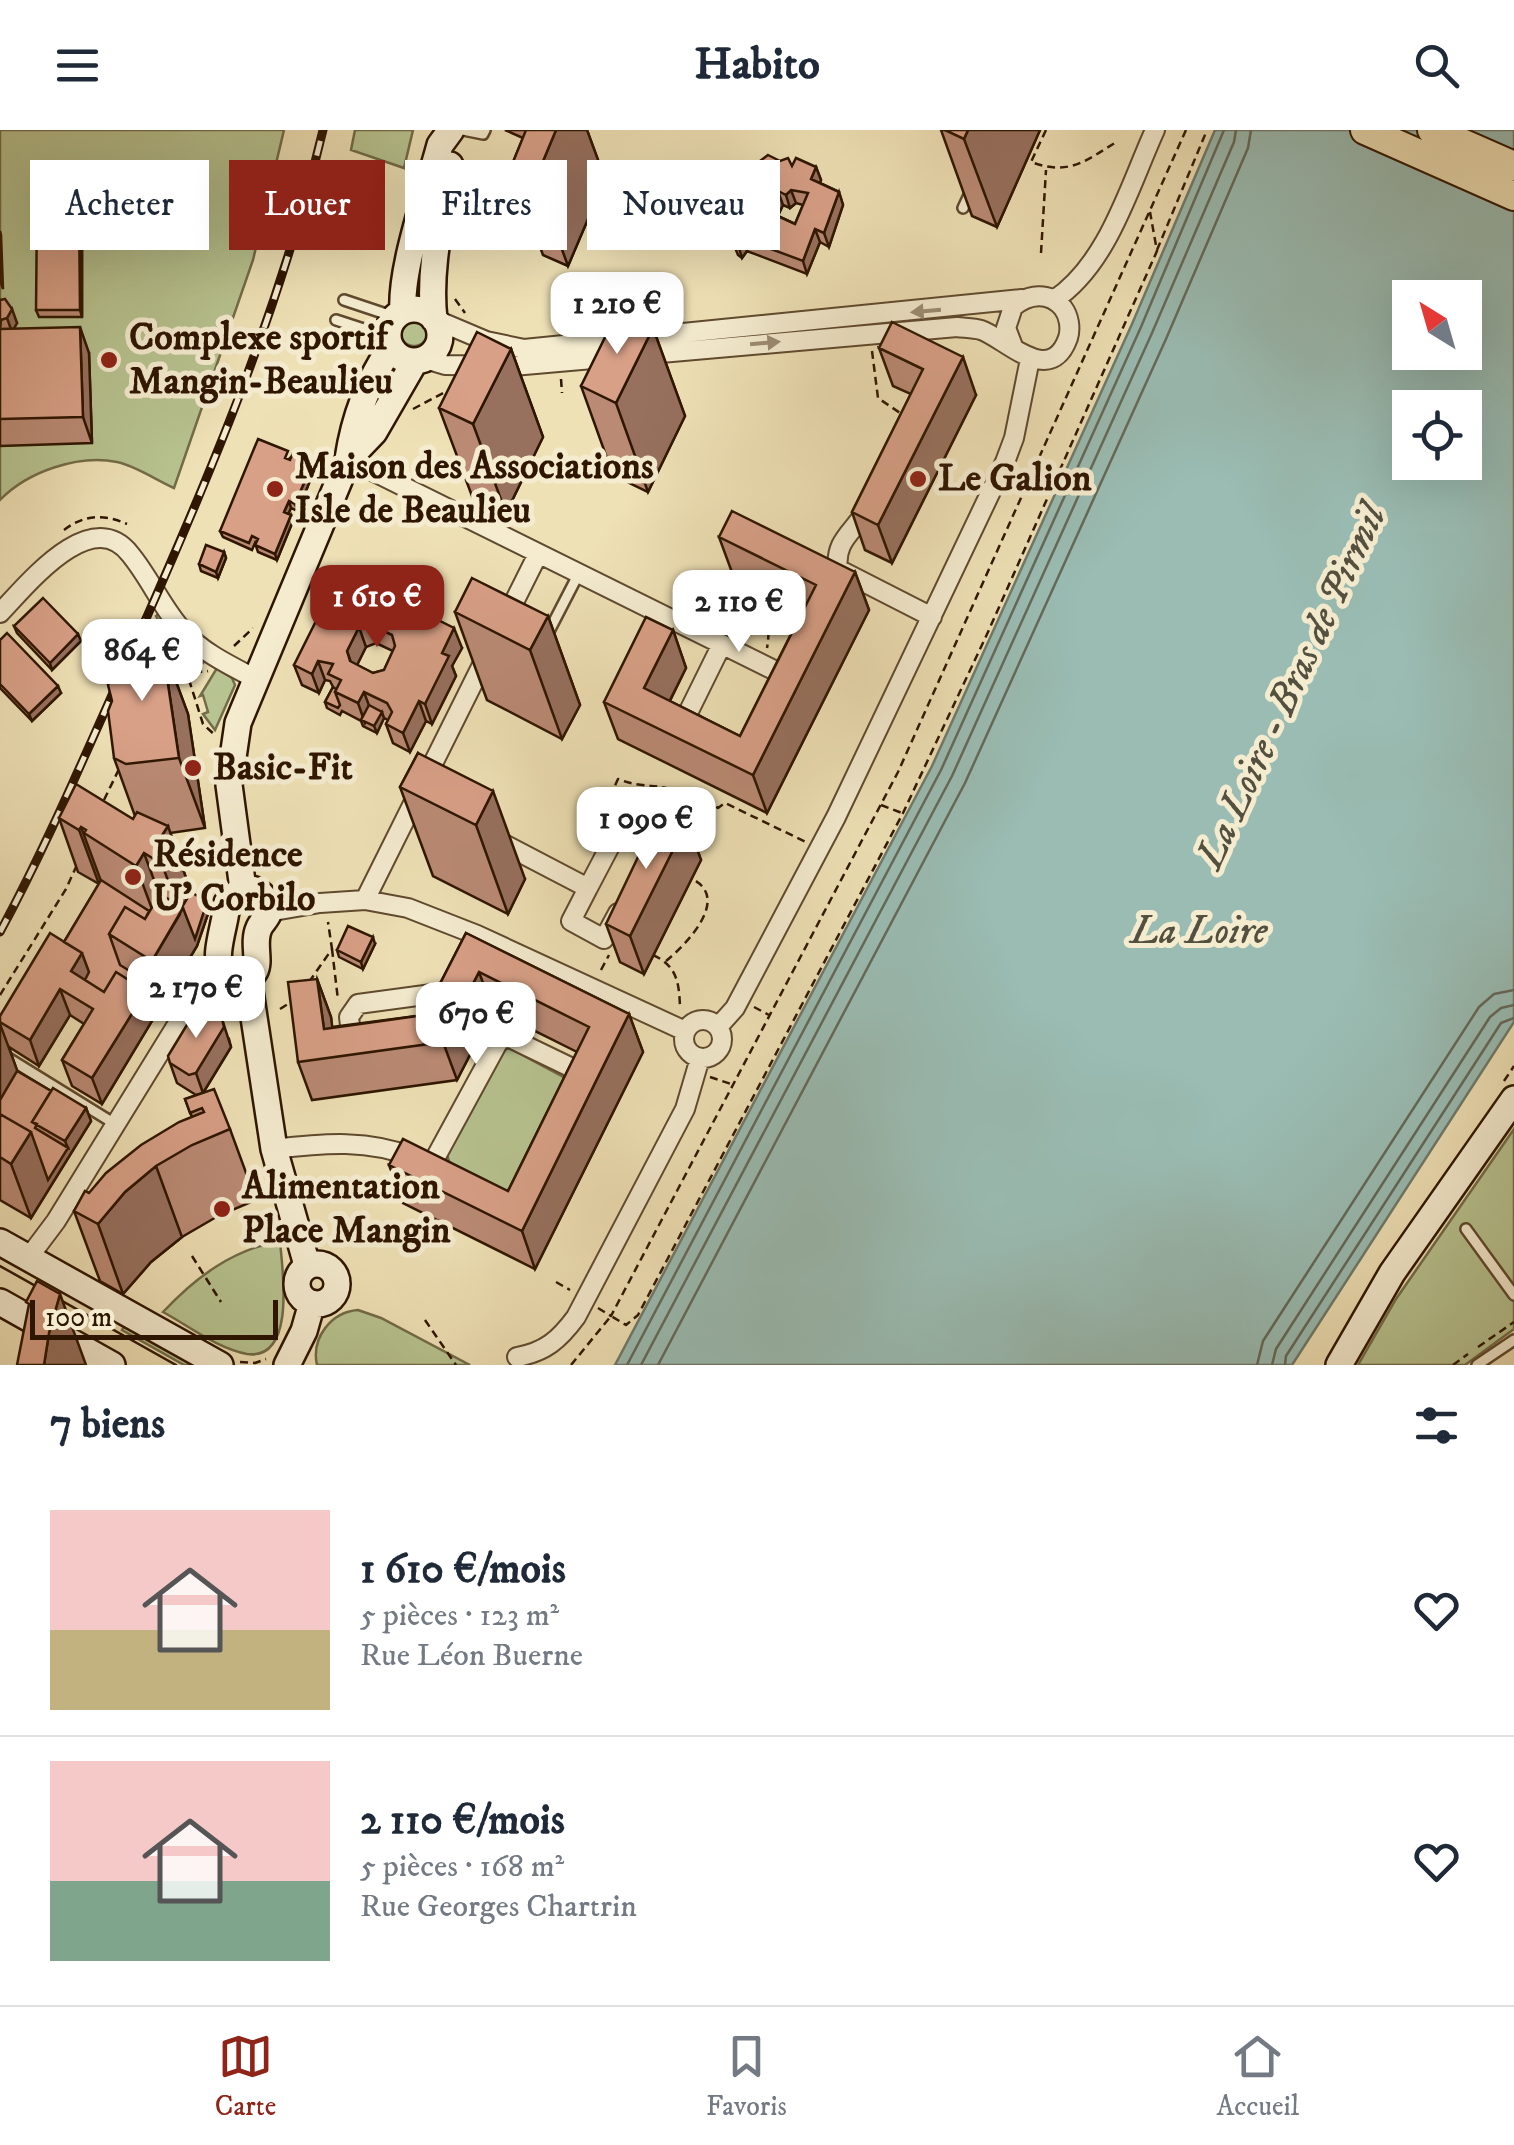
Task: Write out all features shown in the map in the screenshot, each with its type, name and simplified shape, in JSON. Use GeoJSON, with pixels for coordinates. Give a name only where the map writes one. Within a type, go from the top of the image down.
{"type":"FeatureCollection","features":[{"type":"Feature","properties":{"kind":"main road"},"geometry":{"type":"LineString","coordinates":[[1365,130],[1514,196]]}},
{"type":"Feature","properties":{"kind":"main road"},"geometry":{"type":"LineString","coordinates":[[1432,130],[1514,166]]}},
{"type":"Feature","properties":{"kind":"street"},"geometry":{"type":"LineString","coordinates":[[1054,300],[1084,271],[1101,246],[1155,130]]}},
{"type":"Feature","properties":{"kind":"street"},"geometry":{"type":"LineString","coordinates":[[348,458],[374,432],[420,360],[436,349],[440,339],[432,298],[454,131]]}},
{"type":"Feature","properties":{"kind":"street"},"geometry":{"type":"LineString","coordinates":[[243,889],[229,785],[238,723],[348,458],[354,423],[394,328],[440,145],[454,131]]}},
{"type":"Feature","properties":{"kind":"street"},"geometry":{"type":"LineString","coordinates":[[1038,296],[1054,300],[1066,313],[1068,337],[1053,355],[1022,354],[982,330],[957,327],[513,366],[445,366],[401,358],[394,328],[419,309],[486,341],[524,349],[1038,296]]}},
{"type":"Feature","properties":{"kind":"street"},"geometry":{"type":"LineString","coordinates":[[1022,300],[1010,311],[1006,322],[1008,339],[1022,354]]}},
{"type":"Feature","properties":{"kind":"street"},"geometry":{"type":"LineString","coordinates":[[718,1026],[735,1008],[819,848],[1010,450],[1022,354]]}},
{"type":"Feature","properties":{"kind":"street"},"geometry":{"type":"LineString","coordinates":[[348,458],[788,677]]}},
{"type":"Feature","properties":{"kind":"street"},"geometry":{"type":"LineString","coordinates":[[880,483],[859,525],[842,538],[830,564],[932,617]]}},
{"type":"Feature","properties":{"kind":"street"},"geometry":{"type":"LineString","coordinates":[[0,613],[67,549],[92,539],[114,540],[130,553],[184,632],[204,650],[254,678]]}},
{"type":"Feature","properties":{"kind":"street"},"geometry":{"type":"LineString","coordinates":[[365,900],[422,801],[538,554]]}},
{"type":"Feature","properties":{"kind":"street"},"geometry":{"type":"LineString","coordinates":[[774,704],[812,633]]}},
{"type":"Feature","properties":{"kind":"street"},"geometry":{"type":"LineString","coordinates":[[716,734],[685,719],[722,644]]}},
{"type":"Feature","properties":{"kind":"street"},"geometry":{"type":"LineString","coordinates":[[630,889],[604,939],[571,921],[631,806],[664,823],[647,856]]}},
{"type":"Feature","properties":{"kind":"street"},"geometry":{"type":"LineString","coordinates":[[471,827],[588,888]]}},
{"type":"Feature","properties":{"kind":"street"},"geometry":{"type":"LineString","coordinates":[[243,889],[261,893],[266,899],[258,965],[248,978],[234,981],[222,974],[219,958],[230,897],[243,889]]}},
{"type":"Feature","properties":{"kind":"street"},"geometry":{"type":"LineString","coordinates":[[29,1257],[68,1212],[115,1124],[219,958],[238,939],[320,902],[365,900],[408,908],[473,942],[685,1031]]}},
{"type":"Feature","properties":{"kind":"street"},"geometry":{"type":"LineString","coordinates":[[228,917],[238,928],[261,930]]}},
{"type":"Feature","properties":{"kind":"street"},"geometry":{"type":"LineString","coordinates":[[248,978],[274,1148],[307,1266],[326,1265],[337,1279],[330,1300],[312,1304],[304,1332],[287,1365]]}},
{"type":"Feature","properties":{"kind":"street"},"geometry":{"type":"LineString","coordinates":[[382,1041],[357,1040],[351,1034],[351,1012],[358,1004],[451,985],[434,1018]]}},
{"type":"Feature","properties":{"kind":"street"},"geometry":{"type":"LineString","coordinates":[[685,1031],[700,1020],[718,1026]]}},
{"type":"Feature","properties":{"kind":"street"},"geometry":{"type":"LineString","coordinates":[[516,1357],[533,1354],[556,1342],[586,1300],[686,1109],[698,1065],[721,1046],[718,1026]]}},
{"type":"Feature","properties":{"kind":"street"},"geometry":{"type":"LineString","coordinates":[[685,1031],[686,1048],[698,1065]]}},
{"type":"Feature","properties":{"kind":"street"},"geometry":{"type":"LineString","coordinates":[[274,1148],[352,1142],[385,1148],[441,1169],[485,1044],[500,1039],[510,1038],[570,1067],[575,1076],[567,1100]]}},
{"type":"Feature","properties":{"kind":"street"},"geometry":{"type":"LineString","coordinates":[[1339,1365],[1392,1273],[1514,1099]]}},
{"type":"Feature","properties":{"kind":"street"},"geometry":{"type":"LineString","coordinates":[[0,1242],[220,1365]]}},
{"type":"Feature","properties":{"kind":"street"},"geometry":{"type":"LineString","coordinates":[[2,1307],[112,1365]]}},
{"type":"Feature","properties":{"kind":"lane"},"geometry":{"type":"LineString","coordinates":[[454,131],[483,134],[485,130]]}},
{"type":"Feature","properties":{"kind":"lane"},"geometry":{"type":"LineString","coordinates":[[963,208],[978,177]]}},
{"type":"Feature","properties":{"kind":"lane"},"geometry":{"type":"LineString","coordinates":[[344,300],[394,328]]}},
{"type":"Feature","properties":{"kind":"lane"},"geometry":{"type":"LineString","coordinates":[[336,320],[394,328]]}},
{"type":"Feature","properties":{"kind":"lane"},"geometry":{"type":"LineString","coordinates":[[544,641],[578,575]]}},
{"type":"Feature","properties":{"kind":"lane"},"geometry":{"type":"LineString","coordinates":[[0,1053],[115,1124]]}},
{"type":"Feature","properties":{"kind":"lane"},"geometry":{"type":"LineString","coordinates":[[1466,1228],[1514,1295]]}},
{"type":"Feature","properties":{"kind":"lane"},"geometry":{"type":"LineString","coordinates":[[1477,1365],[1514,1340]]}},
{"type":"Feature","properties":{"kind":"path"},"geometry":{"type":"LineString","coordinates":[[1046,130],[1031,162],[1046,168],[1070,166],[1118,142]]}},
{"type":"Feature","properties":{"kind":"path"},"geometry":{"type":"LineString","coordinates":[[571,1365],[612,1316],[880,804],[926,711],[1186,130]]}},
{"type":"Feature","properties":{"kind":"path"},"geometry":{"type":"LineString","coordinates":[[586,1300],[626,1325],[638,1315],[903,814],[1208,130]]}},
{"type":"Feature","properties":{"kind":"path"},"geometry":{"type":"LineString","coordinates":[[1041,253],[1046,168]]}},
{"type":"Feature","properties":{"kind":"path"},"geometry":{"type":"LineString","coordinates":[[1149,210],[1157,251]]}},
{"type":"Feature","properties":{"kind":"path"},"geometry":{"type":"LineString","coordinates":[[453,297],[468,316]]}},
{"type":"Feature","properties":{"kind":"path"},"geometry":{"type":"LineString","coordinates":[[872,350],[878,398],[912,421]]}},
{"type":"Feature","properties":{"kind":"path"},"geometry":{"type":"LineString","coordinates":[[560,377],[562,393]]}},
{"type":"Feature","properties":{"kind":"path"},"geometry":{"type":"LineString","coordinates":[[708,594],[756,608],[768,626],[768,648],[762,664]]}},
{"type":"Feature","properties":{"kind":"path"},"geometry":{"type":"LineString","coordinates":[[768,626],[812,633]]}},
{"type":"Feature","properties":{"kind":"path"},"geometry":{"type":"LineString","coordinates":[[165,679],[170,670],[184,666],[204,724],[232,754]]}},
{"type":"Feature","properties":{"kind":"path"},"geometry":{"type":"LineString","coordinates":[[99,812],[121,766]]}},
{"type":"Feature","properties":{"kind":"path"},"geometry":{"type":"LineString","coordinates":[[631,806],[613,790],[618,779],[634,786],[672,786],[690,798],[707,794],[710,804],[718,808],[725,803],[819,848]]}},
{"type":"Feature","properties":{"kind":"path"},"geometry":{"type":"LineString","coordinates":[[880,804],[903,814]]}},
{"type":"Feature","properties":{"kind":"path"},"geometry":{"type":"LineString","coordinates":[[0,995],[66,888],[80,858]]}},
{"type":"Feature","properties":{"kind":"path"},"geometry":{"type":"LineString","coordinates":[[666,961],[687,942],[703,918],[708,894],[703,884],[692,879]]}},
{"type":"Feature","properties":{"kind":"path"},"geometry":{"type":"LineString","coordinates":[[327,919],[339,1006],[351,1012]]}},
{"type":"Feature","properties":{"kind":"path"},"geometry":{"type":"LineString","coordinates":[[307,985],[332,948]]}},
{"type":"Feature","properties":{"kind":"path"},"geometry":{"type":"LineString","coordinates":[[600,972],[611,950]]}},
{"type":"Feature","properties":{"kind":"path"},"geometry":{"type":"LineString","coordinates":[[654,955],[666,961],[678,980],[680,1008]]}},
{"type":"Feature","properties":{"kind":"path"},"geometry":{"type":"LineString","coordinates":[[280,1009],[300,996]]}},
{"type":"Feature","properties":{"kind":"path"},"geometry":{"type":"LineString","coordinates":[[698,1065],[732,1085]]}},
{"type":"Feature","properties":{"kind":"path"},"geometry":{"type":"LineString","coordinates":[[192,1256],[221,1302]]}},
{"type":"Feature","properties":{"kind":"path"},"geometry":{"type":"LineString","coordinates":[[425,1320],[456,1365]]}},
{"type":"Feature","properties":{"kind":"path"},"geometry":{"type":"LineString","coordinates":[[1453,1365],[1514,1322]]}},
{"type":"Feature","properties":{"kind":"green space","name":"Complexe sportif Mangin-Beaulieu"},"geometry":{"type":"Polygon","coordinates":[[[0,130],[284,130],[277,160],[229,160],[229,250],[255,250],[174,488],[124,464],[86,461],[39,474],[0,500],[0,130]]]}},
{"type":"Feature","properties":{"kind":"green space"},"geometry":{"type":"Polygon","coordinates":[[[355,130],[413,130],[404,168],[351,150],[355,130]]]}},
{"type":"Feature","properties":{"kind":"green space"},"geometry":{"type":"Polygon","coordinates":[[[414,318],[424,322],[428,332],[424,342],[414,346],[404,342],[400,332],[404,322],[414,318]]]}},
{"type":"Feature","properties":{"kind":"green space"},"geometry":{"type":"Polygon","coordinates":[[[160,613],[205,660],[203,663],[177,654],[156,616],[160,613]]]}},
{"type":"Feature","properties":{"kind":"green space"},"geometry":{"type":"Polygon","coordinates":[[[217,668],[232,678],[235,685],[215,730],[203,714],[208,712],[203,695],[200,696],[217,668]]]}},
{"type":"Feature","properties":{"kind":"green space"},"geometry":{"type":"Polygon","coordinates":[[[509,1048],[567,1079],[513,1188],[499,1193],[451,1168],[446,1151],[497,1053],[509,1048]]]}},
{"type":"Feature","properties":{"kind":"green space"},"geometry":{"type":"Polygon","coordinates":[[[1514,1129],[1514,1329],[1465,1365],[1358,1365],[1396,1299],[1514,1129]]]}},
{"type":"Feature","properties":{"kind":"green space"},"geometry":{"type":"Polygon","coordinates":[[[280,1241],[283,1310],[274,1343],[263,1352],[247,1354],[225,1347],[163,1312],[216,1267],[246,1251],[280,1241]]]}},
{"type":"Feature","properties":{"kind":"green space"},"geometry":{"type":"Polygon","coordinates":[[[358,1310],[470,1365],[317,1365],[317,1345],[325,1328],[339,1316],[358,1310]]]}},
{"type":"Feature","properties":{"kind":"green space"},"geometry":{"type":"Polygon","coordinates":[[[129,1318],[211,1365],[184,1365],[122,1330],[129,1318]]]}},
{"type":"Feature","properties":{"kind":"water","name":"La Loire"},"geometry":{"type":"Polygon","coordinates":[[[1215,130],[1514,130],[1514,1022],[1292,1365],[615,1365],[932,766],[1132,324],[1215,130]]]}},
{"type":"Feature","properties":{"kind":"building"},"geometry":{"type":"Polygon","coordinates":[[[526,130],[556,130],[544,160],[514,160],[526,130]]]}},
{"type":"Feature","properties":{"kind":"building"},"geometry":{"type":"Polygon","coordinates":[[[945,130],[968,130],[964,139],[945,130]]]}},
{"type":"Feature","properties":{"kind":"building"},"geometry":{"type":"Polygon","coordinates":[[[788,158],[792,166],[796,158],[816,167],[811,179],[839,192],[824,233],[815,229],[803,261],[774,250],[780,250],[780,217],[795,224],[808,193],[780,192],[780,161],[788,158]]]}},
{"type":"Feature","properties":{"kind":"building"},"geometry":{"type":"Polygon","coordinates":[[[37,250],[79,250],[80,310],[36,310],[37,250]]]}},
{"type":"Feature","properties":{"kind":"building"},"geometry":{"type":"Polygon","coordinates":[[[5,299],[12,309],[1,320],[0,329],[0,300],[5,299]]]}},
{"type":"Feature","properties":{"kind":"building"},"geometry":{"type":"Polygon","coordinates":[[[618,311],[653,328],[616,403],[581,386],[618,311]]]}},
{"type":"Feature","properties":{"kind":"building"},"geometry":{"type":"Polygon","coordinates":[[[892,322],[963,357],[878,525],[852,512],[923,369],[879,348],[892,322]]]}},
{"type":"Feature","properties":{"kind":"building"},"geometry":{"type":"Polygon","coordinates":[[[80,327],[83,417],[0,419],[0,329],[80,327]]]}},
{"type":"Feature","properties":{"kind":"building"},"geometry":{"type":"Polygon","coordinates":[[[477,332],[511,349],[473,424],[439,408],[477,332]]]}},
{"type":"Feature","properties":{"kind":"building","name":"Maison des Associations Isle de Beaulieu"},"geometry":{"type":"Polygon","coordinates":[[[258,439],[288,451],[285,458],[290,460],[293,453],[313,462],[295,504],[289,501],[284,512],[291,515],[275,554],[255,545],[258,539],[252,536],[249,543],[220,531],[258,439]]]}},
{"type":"Feature","properties":{"kind":"building"},"geometry":{"type":"Polygon","coordinates":[[[732,511],[855,572],[753,775],[604,702],[646,617],[673,630],[644,688],[740,736],[816,585],[719,537],[732,511]]]}},
{"type":"Feature","properties":{"kind":"building"},"geometry":{"type":"Polygon","coordinates":[[[206,545],[224,552],[216,572],[199,564],[206,545]]]}},
{"type":"Feature","properties":{"kind":"building"},"geometry":{"type":"Polygon","coordinates":[[[340,569],[350,598],[376,611],[385,593],[407,604],[402,614],[413,620],[418,610],[454,628],[442,653],[449,656],[425,704],[419,701],[403,733],[386,724],[392,712],[387,703],[364,692],[358,703],[335,692],[341,680],[328,674],[333,664],[318,661],[312,674],[294,665],[328,597],[321,576],[340,569]],[[369,624],[359,627],[347,651],[350,661],[373,673],[384,670],[395,646],[392,635],[369,624]]]}},
{"type":"Feature","properties":{"kind":"building"},"geometry":{"type":"Polygon","coordinates":[[[472,578],[548,616],[530,650],[455,612],[472,578]]]}},
{"type":"Feature","properties":{"kind":"building"},"geometry":{"type":"Polygon","coordinates":[[[43,598],[78,634],[50,663],[14,626],[43,598]]]}},
{"type":"Feature","properties":{"kind":"building"},"geometry":{"type":"Polygon","coordinates":[[[149,628],[162,644],[179,758],[126,764],[114,758],[108,685],[135,632],[149,628]]]}},
{"type":"Feature","properties":{"kind":"building"},"geometry":{"type":"Polygon","coordinates":[[[7,633],[58,686],[29,714],[0,684],[0,640],[7,633]]]}},
{"type":"Feature","properties":{"kind":"building"},"geometry":{"type":"Polygon","coordinates":[[[333,687],[340,705],[338,708],[325,702],[333,687]]]}},
{"type":"Feature","properties":{"kind":"building"},"geometry":{"type":"Polygon","coordinates":[[[369,705],[382,712],[374,726],[361,720],[369,705]]]}},
{"type":"Feature","properties":{"kind":"building"},"geometry":{"type":"Polygon","coordinates":[[[418,753],[493,791],[476,825],[400,787],[418,753]]]}},
{"type":"Feature","properties":{"kind":"building"},"geometry":{"type":"Polygon","coordinates":[[[76,784],[133,819],[137,812],[168,826],[161,837],[173,845],[162,864],[144,853],[136,866],[84,833],[86,830],[59,818],[76,784]]]}},
{"type":"Feature","properties":{"kind":"building"},"geometry":{"type":"Polygon","coordinates":[[[661,809],[687,822],[630,936],[606,924],[661,809]]]}},
{"type":"Feature","properties":{"kind":"building"},"geometry":{"type":"Polygon","coordinates":[[[101,880],[149,911],[145,919],[125,907],[109,934],[120,965],[164,992],[153,1010],[146,991],[116,972],[104,992],[85,980],[89,972],[82,953],[64,942],[101,880]]]}},
{"type":"Feature","properties":{"kind":"building"},"geometry":{"type":"Polygon","coordinates":[[[191,892],[207,902],[195,939],[182,907],[191,892]]]}},
{"type":"Feature","properties":{"kind":"building"},"geometry":{"type":"Polygon","coordinates":[[[160,894],[183,908],[152,961],[109,934],[125,907],[145,919],[160,894]]]}},
{"type":"Feature","properties":{"kind":"building"},"geometry":{"type":"Polygon","coordinates":[[[348,926],[373,937],[361,962],[337,950],[348,926]]]}},
{"type":"Feature","properties":{"kind":"building"},"geometry":{"type":"Polygon","coordinates":[[[50,933],[82,953],[71,971],[104,992],[116,972],[146,991],[92,1078],[62,1060],[93,1009],[60,989],[30,1040],[0,1022],[50,933]]]}},
{"type":"Feature","properties":{"kind":"building"},"geometry":{"type":"Polygon","coordinates":[[[466,933],[629,1014],[522,1231],[389,1165],[403,1139],[508,1191],[589,1027],[479,972],[443,1042],[298,1062],[288,982],[317,979],[324,1029],[424,1015],[466,933]]]}},
{"type":"Feature","properties":{"kind":"building"},"geometry":{"type":"Polygon","coordinates":[[[204,1008],[222,1019],[224,1027],[196,1073],[189,1075],[170,1063],[168,1056],[196,1010],[204,1008]]]}},
{"type":"Feature","properties":{"kind":"building"},"geometry":{"type":"Polygon","coordinates":[[[17,1071],[51,1091],[32,1122],[37,1124],[35,1128],[68,1148],[48,1180],[31,1132],[0,1114],[0,1100],[17,1071]]]}},
{"type":"Feature","properties":{"kind":"building"},"geometry":{"type":"Polygon","coordinates":[[[53,1088],[86,1108],[65,1141],[32,1122],[53,1088]]]}},
{"type":"Feature","properties":{"kind":"building"},"geometry":{"type":"Polygon","coordinates":[[[214,1089],[230,1129],[156,1166],[125,1192],[98,1224],[74,1211],[85,1191],[89,1193],[106,1173],[141,1145],[204,1112],[202,1108],[190,1113],[185,1099],[214,1089]]]}},
{"type":"Feature","properties":{"kind":"building"},"geometry":{"type":"Polygon","coordinates":[[[0,1114],[31,1132],[11,1164],[0,1157],[0,1114]]]}},
{"type":"Feature","properties":{"kind":"building"},"geometry":{"type":"Polygon","coordinates":[[[37,1281],[60,1294],[44,1365],[17,1365],[29,1304],[26,1302],[37,1281]]]}},
{"type":"Feature","properties":{"kind":"tram line"},"geometry":{"type":"LineString","coordinates":[[0,1266],[176,1365]]}},
{"type":"Feature","properties":{"kind":"railway"},"geometry":{"type":"LineString","coordinates":[[0,932],[67,796],[213,463],[285,266],[323,130]]}},
{"type":"Feature","properties":{"kind":"place","name":"Complexe sportif Mangin-Beaulieu"},"geometry":{"type":"Point","coordinates":[109,360]}},
{"type":"Feature","properties":{"kind":"place","name":"Le Galion"},"geometry":{"type":"Point","coordinates":[918,479]}},
{"type":"Feature","properties":{"kind":"place","name":"Maison des Associations Isle de Beaulieu"},"geometry":{"type":"Point","coordinates":[275,489]}},
{"type":"Feature","properties":{"kind":"place","name":"Basic-Fit"},"geometry":{"type":"Point","coordinates":[193,768]}},
{"type":"Feature","properties":{"kind":"place","name":"Résidence U' Corbilo"},"geometry":{"type":"Point","coordinates":[133,877]}},
{"type":"Feature","properties":{"kind":"place","name":"Alimentation Place Mangin"},"geometry":{"type":"Point","coordinates":[222,1209]}},
{"type":"Feature","properties":{"kind":"water label","name":"La Loire - Bras de Pirmil"},"geometry":{"type":"Point","coordinates":[1292,687]}}]}
